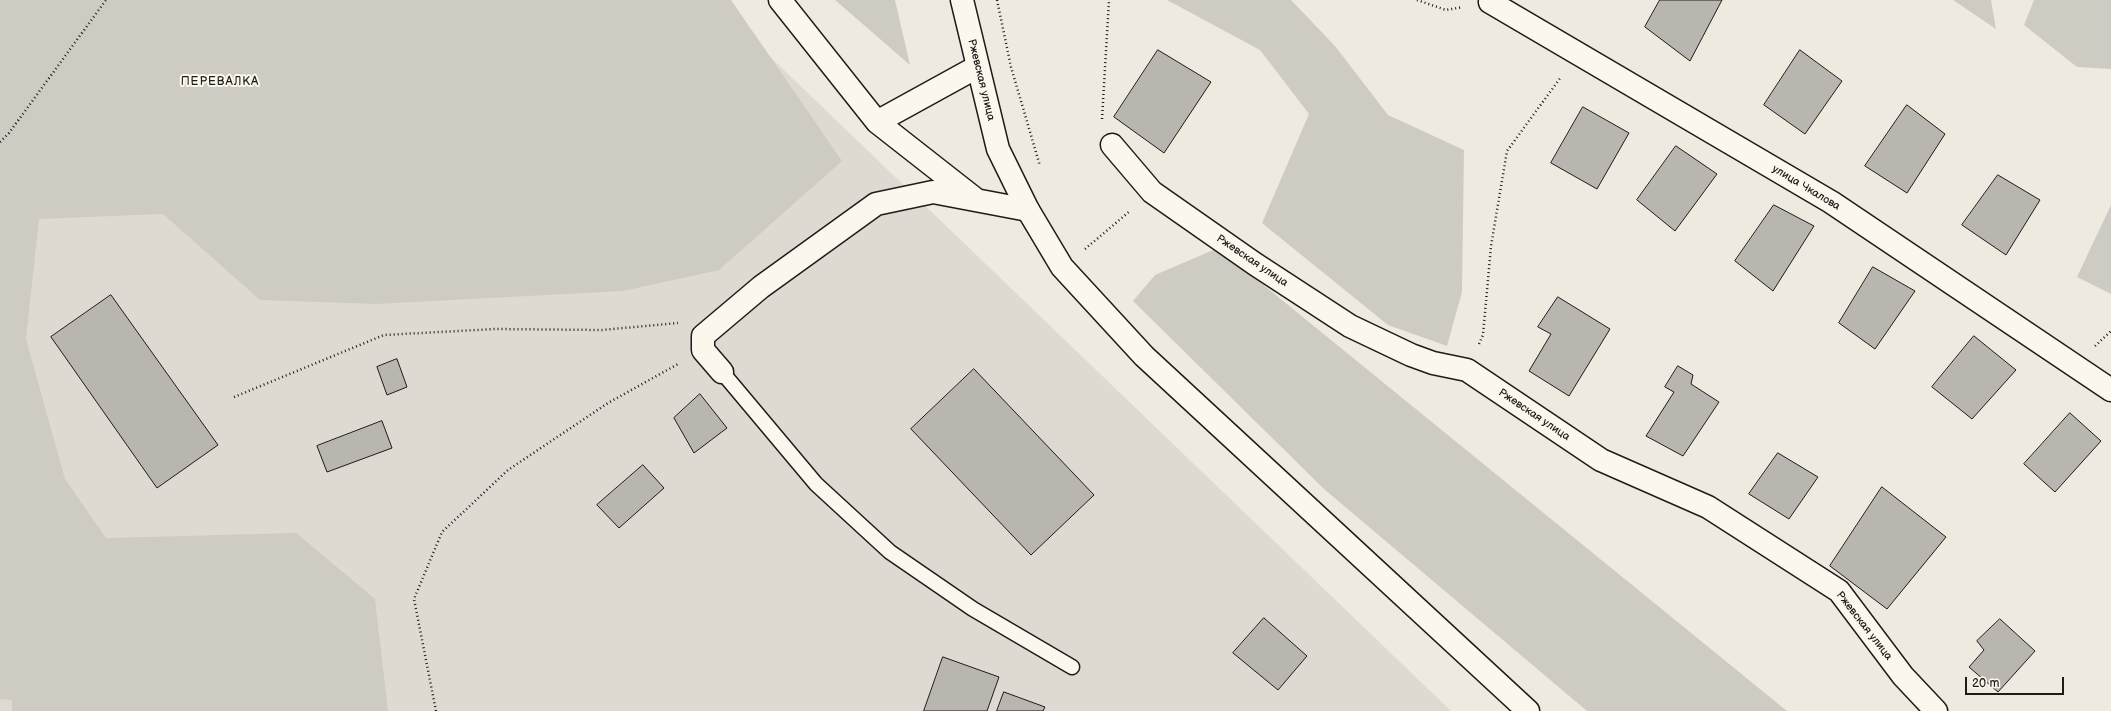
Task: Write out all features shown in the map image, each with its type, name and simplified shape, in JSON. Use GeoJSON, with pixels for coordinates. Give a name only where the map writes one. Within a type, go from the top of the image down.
{"type":"FeatureCollection","features":[{"type":"Feature","properties":{"kind":"street"},"geometry":{"type":"LineString","coordinates":[[780,0],[877,122],[975,199]]}},
{"type":"Feature","properties":{"kind":"street","name":"Ржевская улица"},"geometry":{"type":"LineString","coordinates":[[962,0],[998,150],[1028,210],[1062,268],[1144,356],[1528,711]]}},
{"type":"Feature","properties":{"kind":"street","name":"улица Чкалова"},"geometry":{"type":"LineString","coordinates":[[1490,2],[1831,202],[2111,390]]}},
{"type":"Feature","properties":{"kind":"street"},"geometry":{"type":"LineString","coordinates":[[877,122],[977,67]]}},
{"type":"Feature","properties":{"kind":"street","name":"Ржевская улица"},"geometry":{"type":"LineString","coordinates":[[1112,145],[1152,192],[1350,326],[1411,355],[1434,363],[1467,370],[1601,460],[1708,507],[1839,590],[1903,676],[1936,711]]}},
{"type":"Feature","properties":{"kind":"street"},"geometry":{"type":"LineString","coordinates":[[722,372],[703,350],[703,336],[761,287],[876,204],[934,192],[1028,210]]}},
{"type":"Feature","properties":{"kind":"lane"},"geometry":{"type":"LineString","coordinates":[[722,372],[816,484],[890,552],[973,610],[1072,667]]}},
{"type":"Feature","properties":{"kind":"path"},"geometry":{"type":"LineString","coordinates":[[0,142],[9,133],[106,0]]}},
{"type":"Feature","properties":{"kind":"path"},"geometry":{"type":"LineString","coordinates":[[997,0],[1011,67],[1042,172]]}},
{"type":"Feature","properties":{"kind":"path"},"geometry":{"type":"LineString","coordinates":[[1109,0],[1108,44],[1102,118],[1112,145]]}},
{"type":"Feature","properties":{"kind":"path"},"geometry":{"type":"LineString","coordinates":[[1417,0],[1446,10],[1490,2]]}},
{"type":"Feature","properties":{"kind":"path"},"geometry":{"type":"LineString","coordinates":[[1467,370],[1483,335],[1491,246],[1507,151],[1577,53]]}},
{"type":"Feature","properties":{"kind":"path"},"geometry":{"type":"LineString","coordinates":[[1062,268],[1152,192]]}},
{"type":"Feature","properties":{"kind":"path"},"geometry":{"type":"LineString","coordinates":[[234,397],[384,335],[495,329],[602,330],[722,320]]}},
{"type":"Feature","properties":{"kind":"path"},"geometry":{"type":"LineString","coordinates":[[436,711],[414,599],[442,532],[508,470],[608,404],[703,350]]}},
{"type":"Feature","properties":{"kind":"shaded area","name":"ПЕРЕВАЛКА"},"geometry":{"type":"Polygon","coordinates":[[[0,0],[711,0],[1451,711],[0,711],[0,0]]]}},
{"type":"Feature","properties":{"kind":"shaded area"},"geometry":{"type":"Polygon","coordinates":[[[0,0],[731,0],[842,161],[719,270],[623,291],[376,304],[260,300],[163,214],[39,219],[26,339],[65,479],[106,538],[296,533],[375,599],[388,711],[12,711],[12,700],[0,699],[0,0]]]}},
{"type":"Feature","properties":{"kind":"shaded area"},"geometry":{"type":"Polygon","coordinates":[[[835,0],[895,0],[910,65],[835,0]]]}},
{"type":"Feature","properties":{"kind":"shaded area"},"geometry":{"type":"Polygon","coordinates":[[[1167,0],[1291,0],[1335,46],[1388,115],[1464,150],[1462,292],[1447,346],[1388,325],[1262,223],[1309,114],[1260,50],[1167,0]]]}},
{"type":"Feature","properties":{"kind":"shaded area"},"geometry":{"type":"Polygon","coordinates":[[[1953,0],[1991,0],[1996,29],[1953,0]]]}},
{"type":"Feature","properties":{"kind":"shaded area"},"geometry":{"type":"Polygon","coordinates":[[[2034,0],[2111,0],[2111,69],[2077,67],[2024,25],[2034,0]]]}},
{"type":"Feature","properties":{"kind":"shaded area"},"geometry":{"type":"Polygon","coordinates":[[[2111,205],[2111,294],[2077,277],[2111,205]]]}},
{"type":"Feature","properties":{"kind":"shaded area"},"geometry":{"type":"Polygon","coordinates":[[[1218,248],[1787,711],[1587,711],[1324,489],[1133,301],[1155,275],[1218,248]]]}},
{"type":"Feature","properties":{"kind":"building"},"geometry":{"type":"Polygon","coordinates":[[[1660,0],[1722,0],[1690,61],[1645,27],[1660,0]]]}},
{"type":"Feature","properties":{"kind":"building"},"geometry":{"type":"Polygon","coordinates":[[[1158,50],[1211,82],[1164,153],[1114,117],[1158,50]]]}},
{"type":"Feature","properties":{"kind":"building"},"geometry":{"type":"Polygon","coordinates":[[[1800,50],[1842,81],[1805,134],[1764,105],[1800,50]]]}},
{"type":"Feature","properties":{"kind":"building"},"geometry":{"type":"Polygon","coordinates":[[[1907,105],[1945,134],[1907,193],[1865,166],[1907,105]]]}},
{"type":"Feature","properties":{"kind":"building"},"geometry":{"type":"Polygon","coordinates":[[[1583,107],[1629,133],[1597,189],[1551,163],[1583,107]]]}},
{"type":"Feature","properties":{"kind":"building"},"geometry":{"type":"Polygon","coordinates":[[[1676,146],[1717,174],[1675,231],[1637,200],[1676,146]]]}},
{"type":"Feature","properties":{"kind":"building"},"geometry":{"type":"Polygon","coordinates":[[[1998,175],[2040,200],[2006,255],[1962,225],[1998,175]]]}},
{"type":"Feature","properties":{"kind":"building"},"geometry":{"type":"Polygon","coordinates":[[[1774,205],[1814,226],[1773,291],[1735,261],[1774,205]]]}},
{"type":"Feature","properties":{"kind":"building"},"geometry":{"type":"Polygon","coordinates":[[[1873,267],[1915,291],[1875,349],[1839,323],[1873,267]]]}},
{"type":"Feature","properties":{"kind":"building"},"geometry":{"type":"Polygon","coordinates":[[[111,295],[218,445],[157,488],[51,337],[111,295]]]}},
{"type":"Feature","properties":{"kind":"building"},"geometry":{"type":"Polygon","coordinates":[[[1558,297],[1610,329],[1569,396],[1529,371],[1551,334],[1538,327],[1558,297]]]}},
{"type":"Feature","properties":{"kind":"building"},"geometry":{"type":"Polygon","coordinates":[[[1974,336],[2016,370],[1972,419],[1932,387],[1974,336]]]}},
{"type":"Feature","properties":{"kind":"building"},"geometry":{"type":"Polygon","coordinates":[[[397,359],[407,387],[387,395],[377,367],[397,359]]]}},
{"type":"Feature","properties":{"kind":"building"},"geometry":{"type":"Polygon","coordinates":[[[1678,366],[1693,375],[1691,384],[1719,402],[1683,456],[1646,436],[1674,392],[1665,387],[1678,366]]]}},
{"type":"Feature","properties":{"kind":"building"},"geometry":{"type":"Polygon","coordinates":[[[974,369],[1094,495],[1031,555],[911,429],[974,369]]]}},
{"type":"Feature","properties":{"kind":"building"},"geometry":{"type":"Polygon","coordinates":[[[700,394],[727,428],[694,453],[674,418],[700,394]]]}},
{"type":"Feature","properties":{"kind":"building"},"geometry":{"type":"Polygon","coordinates":[[[2070,413],[2101,441],[2055,492],[2024,464],[2070,413]]]}},
{"type":"Feature","properties":{"kind":"building"},"geometry":{"type":"Polygon","coordinates":[[[382,421],[392,448],[327,472],[317,446],[382,421]]]}},
{"type":"Feature","properties":{"kind":"building"},"geometry":{"type":"Polygon","coordinates":[[[1778,453],[1818,477],[1789,519],[1749,494],[1778,453]]]}},
{"type":"Feature","properties":{"kind":"building"},"geometry":{"type":"Polygon","coordinates":[[[643,465],[664,488],[619,528],[597,505],[643,465]]]}},
{"type":"Feature","properties":{"kind":"building"},"geometry":{"type":"Polygon","coordinates":[[[1882,487],[1946,537],[1887,609],[1830,566],[1882,487]]]}},
{"type":"Feature","properties":{"kind":"building"},"geometry":{"type":"Polygon","coordinates":[[[1264,618],[1307,656],[1278,690],[1233,653],[1264,618]]]}},
{"type":"Feature","properties":{"kind":"building"},"geometry":{"type":"Polygon","coordinates":[[[2000,619],[2035,651],[1998,692],[1969,667],[1984,650],[1977,641],[2000,619]]]}},
{"type":"Feature","properties":{"kind":"building"},"geometry":{"type":"Polygon","coordinates":[[[943,657],[999,677],[987,711],[924,711],[943,657]]]}},
{"type":"Feature","properties":{"kind":"building"},"geometry":{"type":"Polygon","coordinates":[[[1004,692],[1045,707],[1043,711],[997,711],[1004,692]]]}},
{"type":"Feature","properties":{"kind":"district","name":"ПЕРЕВАЛКА"},"geometry":{"type":"Point","coordinates":[220,82]}}]}
